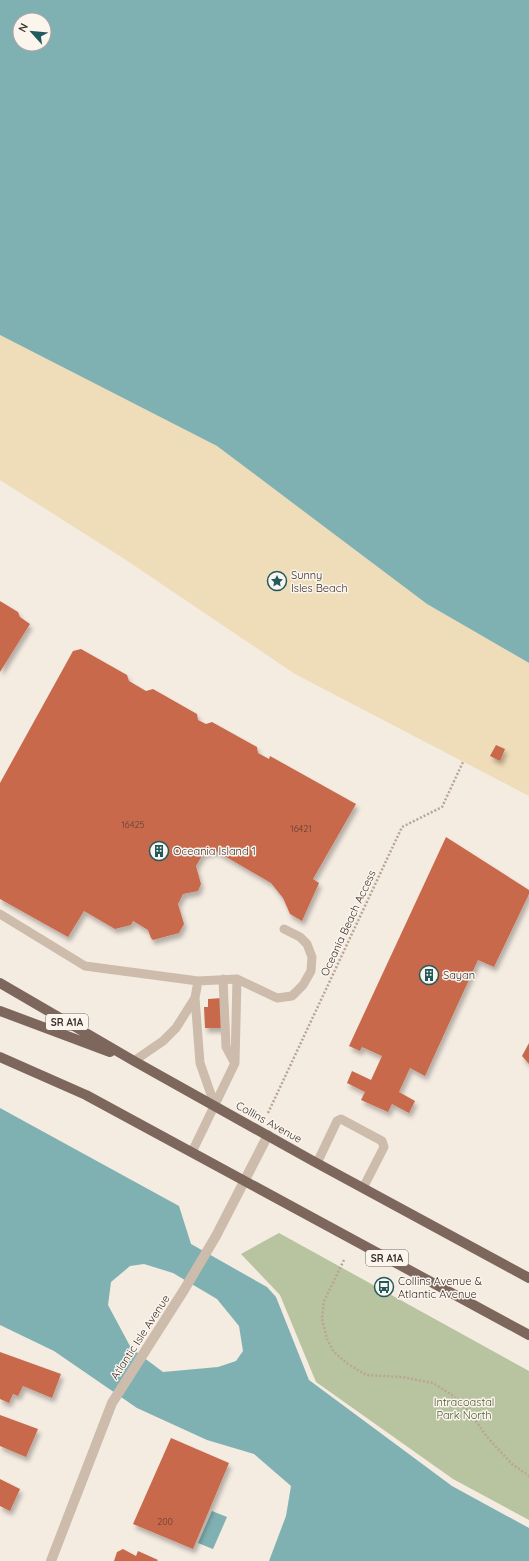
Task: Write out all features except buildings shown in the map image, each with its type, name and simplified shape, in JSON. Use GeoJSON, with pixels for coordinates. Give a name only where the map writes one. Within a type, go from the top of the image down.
{"type":"FeatureCollection","features":[{"type":"Feature","properties":{"kind":"main road","name":"Collins Avenue"},"geometry":{"type":"LineString","coordinates":[[0,983],[134,1061],[529,1278]]}},
{"type":"Feature","properties":{"kind":"main road"},"geometry":{"type":"LineString","coordinates":[[0,1011],[134,1061]]}},
{"type":"Feature","properties":{"kind":"main road","name":"SR A1A"},"geometry":{"type":"LineString","coordinates":[[0,1057],[86,1095],[529,1335]]}},
{"type":"Feature","properties":{"kind":"street","name":"Atlantic Isle Avenue"},"geometry":{"type":"LineString","coordinates":[[51,1561],[112,1403],[151,1344],[216,1236],[268,1135]]}},
{"type":"Feature","properties":{"kind":"lane"},"geometry":{"type":"LineString","coordinates":[[0,914],[86,966],[198,981],[237,979],[277,998],[292,996],[303,985],[311,971],[312,957],[307,944],[300,937],[284,929]]}},
{"type":"Feature","properties":{"kind":"lane"},"geometry":{"type":"LineString","coordinates":[[223,979],[226,1047],[235,1063]]}},
{"type":"Feature","properties":{"kind":"lane"},"geometry":{"type":"LineString","coordinates":[[192,1152],[235,1063],[237,979]]}},
{"type":"Feature","properties":{"kind":"lane"},"geometry":{"type":"LineString","coordinates":[[198,981],[195,998],[200,1063],[215,1106]]}},
{"type":"Feature","properties":{"kind":"lane"},"geometry":{"type":"LineString","coordinates":[[134,1061],[163,1041],[176,1028],[195,998]]}},
{"type":"Feature","properties":{"kind":"lane"},"geometry":{"type":"LineString","coordinates":[[318,1163],[337,1121],[341,1119],[382,1141],[384,1147],[363,1188]]}},
{"type":"Feature","properties":{"kind":"path","name":"Oceania Beach Access"},"geometry":{"type":"LineString","coordinates":[[268,1113],[402,827],[442,807],[463,762]]}},
{"type":"Feature","properties":{"kind":"path"},"geometry":{"type":"LineString","coordinates":[[344,1260],[324,1301],[322,1319],[327,1339],[334,1352],[348,1364],[366,1375],[402,1377],[433,1383],[452,1394],[469,1411],[487,1438],[512,1464],[529,1476]]}},
{"type":"Feature","properties":{"kind":"green space","name":"Intracoastal Park North"},"geometry":{"type":"Polygon","coordinates":[[[279,1233],[529,1371],[529,1520],[453,1479],[316,1382],[280,1295],[241,1254],[279,1233]]]}},
{"type":"Feature","properties":{"kind":"sand","name":"Sunny Isles Beach"},"geometry":{"type":"Polygon","coordinates":[[[0,335],[217,446],[427,604],[529,663],[529,796],[295,674],[123,558],[0,480],[0,335]]]}},
{"type":"Feature","properties":{"kind":"water"},"geometry":{"type":"Polygon","coordinates":[[[0,0],[529,0],[529,663],[427,604],[217,446],[0,335],[0,0]]]}},
{"type":"Feature","properties":{"kind":"water"},"geometry":{"type":"Polygon","coordinates":[[[0,1108],[179,1206],[191,1244],[267,1287],[276,1297],[309,1380],[452,1486],[529,1528],[529,1561],[269,1561],[286,1516],[291,1486],[254,1454],[207,1440],[137,1408],[54,1351],[0,1325],[0,1108]],[[144,1264],[130,1266],[111,1282],[108,1305],[131,1348],[163,1372],[218,1367],[236,1361],[243,1351],[239,1326],[217,1299],[173,1273],[144,1264]]]}},
{"type":"Feature","properties":{"kind":"water"},"geometry":{"type":"Polygon","coordinates":[[[212,1511],[227,1517],[213,1549],[198,1543],[212,1511]]]}},
{"type":"Feature","properties":{"kind":"place","name":"Sunny Isles Beach"},"geometry":{"type":"Point","coordinates":[277,581]}},
{"type":"Feature","properties":{"kind":"place","name":"Oceania Island 1"},"geometry":{"type":"Point","coordinates":[159,851]}},
{"type":"Feature","properties":{"kind":"place","name":"Sayan"},"geometry":{"type":"Point","coordinates":[429,975]}},
{"type":"Feature","properties":{"kind":"place","name":"Collins Avenue & Atlantic Avenue"},"geometry":{"type":"Point","coordinates":[384,1287]}}]}
